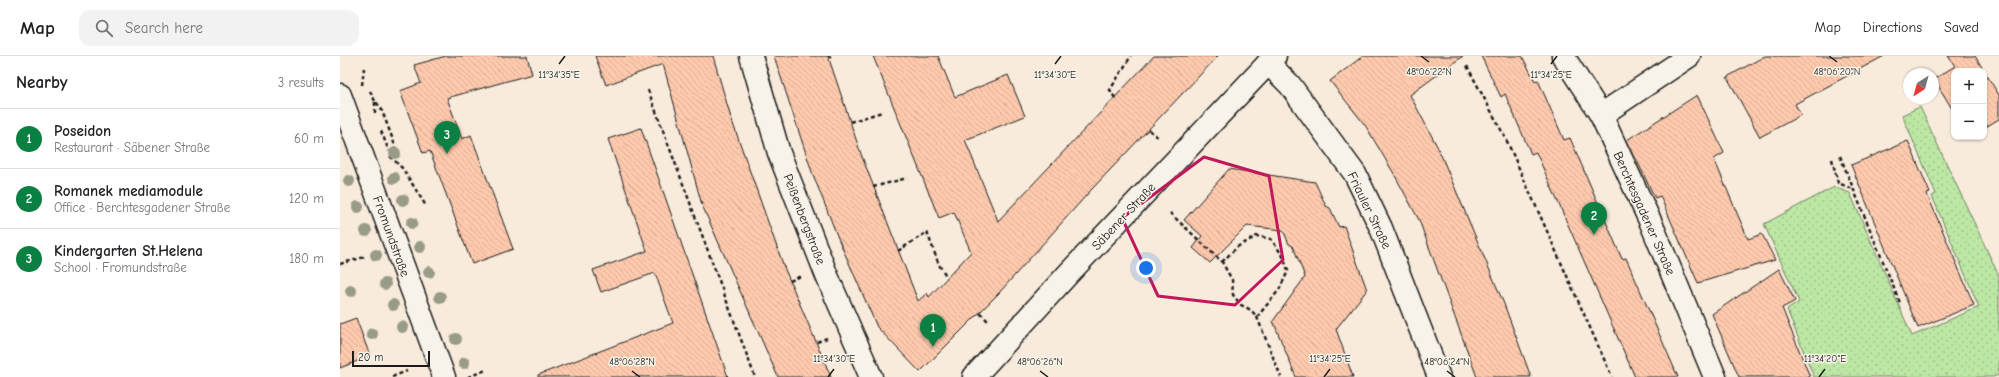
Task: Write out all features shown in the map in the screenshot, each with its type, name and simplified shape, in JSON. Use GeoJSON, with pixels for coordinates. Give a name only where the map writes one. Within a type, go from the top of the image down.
{"type":"FeatureCollection","features":[{"type":"Feature","properties":{"kind":"street","name":"Peißenbergstraße"},"geometry":{"type":"LineString","coordinates":[[751,56],[779,153],[827,276],[870,377]]}},
{"type":"Feature","properties":{"kind":"street","name":"Berchtesgadener Straße"},"geometry":{"type":"LineString","coordinates":[[1563,56],[1601,116],[1651,223],[1715,377]]}},
{"type":"Feature","properties":{"kind":"street"},"geometry":{"type":"LineString","coordinates":[[1601,116],[1689,56]]}},
{"type":"Feature","properties":{"kind":"street","name":"Säbener Straße"},"geometry":{"type":"LineString","coordinates":[[974,377],[1069,273],[1271,60]]}},
{"type":"Feature","properties":{"kind":"street","name":"Friauler Straße"},"geometry":{"type":"LineString","coordinates":[[1271,60],[1355,174],[1381,228],[1438,377]]}},
{"type":"Feature","properties":{"kind":"street","name":"Fromundstraße"},"geometry":{"type":"LineString","coordinates":[[340,95],[444,377]]}},
{"type":"Feature","properties":{"kind":"path"},"geometry":{"type":"LineString","coordinates":[[1115,98],[1110,90],[1131,56]]}},
{"type":"Feature","properties":{"kind":"path"},"geometry":{"type":"LineString","coordinates":[[1467,66],[1506,139],[1612,377]]}},
{"type":"Feature","properties":{"kind":"path"},"geometry":{"type":"LineString","coordinates":[[362,90],[364,68]]}},
{"type":"Feature","properties":{"kind":"path"},"geometry":{"type":"LineString","coordinates":[[648,90],[756,377]]}},
{"type":"Feature","properties":{"kind":"path"},"geometry":{"type":"LineString","coordinates":[[370,91],[375,102],[381,108],[396,148]]}},
{"type":"Feature","properties":{"kind":"path"},"geometry":{"type":"LineString","coordinates":[[374,111],[375,102]]}},
{"type":"Feature","properties":{"kind":"path"},"geometry":{"type":"LineString","coordinates":[[850,122],[882,112]]}},
{"type":"Feature","properties":{"kind":"path"},"geometry":{"type":"LineString","coordinates":[[1149,130],[1159,138]]}},
{"type":"Feature","properties":{"kind":"path"},"geometry":{"type":"LineString","coordinates":[[386,153],[404,169],[426,206]]}},
{"type":"Feature","properties":{"kind":"path"},"geometry":{"type":"LineString","coordinates":[[1840,156],[1900,303]]}},
{"type":"Feature","properties":{"kind":"path"},"geometry":{"type":"LineString","coordinates":[[1832,159],[1838,183],[1853,189]]}},
{"type":"Feature","properties":{"kind":"path"},"geometry":{"type":"LineString","coordinates":[[873,187],[907,178]]}},
{"type":"Feature","properties":{"kind":"path"},"geometry":{"type":"LineString","coordinates":[[1170,213],[1222,262],[1232,280],[1233,295],[1241,305],[1251,310],[1257,317],[1281,377]]}},
{"type":"Feature","properties":{"kind":"path"},"geometry":{"type":"LineString","coordinates":[[898,250],[927,232],[939,265],[947,277]]}},
{"type":"Feature","properties":{"kind":"path"},"geometry":{"type":"LineString","coordinates":[[1222,262],[1237,247],[1256,236],[1271,239],[1283,256],[1288,270],[1279,290],[1257,317]]}},
{"type":"Feature","properties":{"kind":"path"},"geometry":{"type":"LineString","coordinates":[[340,264],[364,257]]}},
{"type":"Feature","properties":{"kind":"path"},"geometry":{"type":"LineString","coordinates":[[980,313],[989,322]]}},
{"type":"Feature","properties":{"kind":"path"},"geometry":{"type":"LineString","coordinates":[[468,377],[486,370]]}},
{"type":"Feature","properties":{"kind":"path"},"geometry":{"type":"LineString","coordinates":[[392,377],[407,371]]}},
{"type":"Feature","properties":{"kind":"highlighted area"},"geometry":{"type":"Polygon","coordinates":[[[1204,157],[1269,176],[1283,260],[1235,305],[1158,296],[1122,218],[1204,157]]]}},
{"type":"Feature","properties":{"kind":"green space"},"geometry":{"type":"Polygon","coordinates":[[[1920,107],[1999,276],[1999,375],[1993,377],[1814,377],[1787,310],[1799,302],[1764,224],[1834,187],[1850,193],[1912,336],[1979,307],[1932,196],[1936,194],[1902,115],[1920,107]]]}},
{"type":"Feature","properties":{"kind":"building"},"geometry":{"type":"Polygon","coordinates":[[[446,56],[527,56],[532,74],[447,98],[462,139],[471,135],[513,249],[472,264],[430,151],[423,153],[400,91],[421,83],[414,65],[446,56]]]}},
{"type":"Feature","properties":{"kind":"building"},"geometry":{"type":"Polygon","coordinates":[[[595,56],[713,56],[731,118],[784,267],[831,377],[778,377],[702,205],[663,64],[606,85],[595,56]]]}},
{"type":"Feature","properties":{"kind":"building"},"geometry":{"type":"Polygon","coordinates":[[[774,56],[828,56],[861,154],[918,301],[927,293],[929,297],[971,252],[954,212],[939,218],[873,56],[938,56],[955,97],[1008,75],[1025,116],[965,140],[998,221],[1154,56],[1218,56],[1092,189],[998,294],[920,372],[877,327],[838,238],[812,172],[774,56]]]}},
{"type":"Feature","properties":{"kind":"building"},"geometry":{"type":"Polygon","coordinates":[[[1363,56],[1463,56],[1410,95],[1438,148],[1504,304],[1531,377],[1477,377],[1419,220],[1365,125],[1330,81],[1363,56]]]}},
{"type":"Feature","properties":{"kind":"building"},"geometry":{"type":"Polygon","coordinates":[[[1481,56],[1522,56],[1535,81],[1538,80],[1564,140],[1570,138],[1622,259],[1626,258],[1678,377],[1635,377],[1536,152],[1531,154],[1505,94],[1501,97],[1481,56]]]}},
{"type":"Feature","properties":{"kind":"building"},"geometry":{"type":"Polygon","coordinates":[[[1765,56],[1884,56],[1795,104],[1801,115],[1760,137],[1727,77],[1765,56]]]}},
{"type":"Feature","properties":{"kind":"building"},"geometry":{"type":"Polygon","coordinates":[[[1948,56],[1975,56],[1982,68],[1952,68],[1955,66],[1948,56]]]}},
{"type":"Feature","properties":{"kind":"building"},"geometry":{"type":"Polygon","coordinates":[[[1951,68],[1951,107],[1939,87],[1939,76],[1951,68]]]}},
{"type":"Feature","properties":{"kind":"building"},"geometry":{"type":"Polygon","coordinates":[[[1987,76],[1999,95],[1999,119],[1987,126],[1987,76]]]}},
{"type":"Feature","properties":{"kind":"building"},"geometry":{"type":"Polygon","coordinates":[[[1697,95],[1724,153],[1714,159],[1748,239],[1762,234],[1775,260],[1698,283],[1660,196],[1655,198],[1627,140],[1697,95]]]}},
{"type":"Feature","properties":{"kind":"building"},"geometry":{"type":"Polygon","coordinates":[[[641,128],[728,377],[538,377],[538,375],[673,323],[655,273],[601,292],[593,270],[647,251],[608,139],[641,128]]]}},
{"type":"Feature","properties":{"kind":"building"},"geometry":{"type":"Polygon","coordinates":[[[1908,141],[1930,193],[1927,194],[1974,305],[1918,328],[1851,165],[1908,141]]]}},
{"type":"Feature","properties":{"kind":"building"},"geometry":{"type":"Polygon","coordinates":[[[1229,169],[1315,182],[1326,206],[1330,208],[1339,227],[1344,226],[1367,290],[1336,329],[1353,377],[1296,377],[1273,321],[1305,277],[1293,246],[1289,244],[1283,230],[1247,226],[1210,263],[1193,248],[1202,236],[1184,220],[1229,169]]]}},
{"type":"Feature","properties":{"kind":"building"},"geometry":{"type":"Polygon","coordinates":[[[1779,269],[1795,301],[1782,308],[1810,377],[1739,377],[1712,314],[1779,269]]]}},
{"type":"Feature","properties":{"kind":"building"},"geometry":{"type":"Polygon","coordinates":[[[356,318],[370,356],[340,368],[340,324],[356,318]]]}},
{"type":"Feature","properties":{"kind":"place","name":"Kindergarten St.Helena"},"geometry":{"type":"Point","coordinates":[447,154]}},
{"type":"Feature","properties":{"kind":"place","name":"Romanek mediamodule"},"geometry":{"type":"Point","coordinates":[1594,235]}},
{"type":"Feature","properties":{"kind":"place","name":"Poseidon"},"geometry":{"type":"Point","coordinates":[933,347]}}]}
